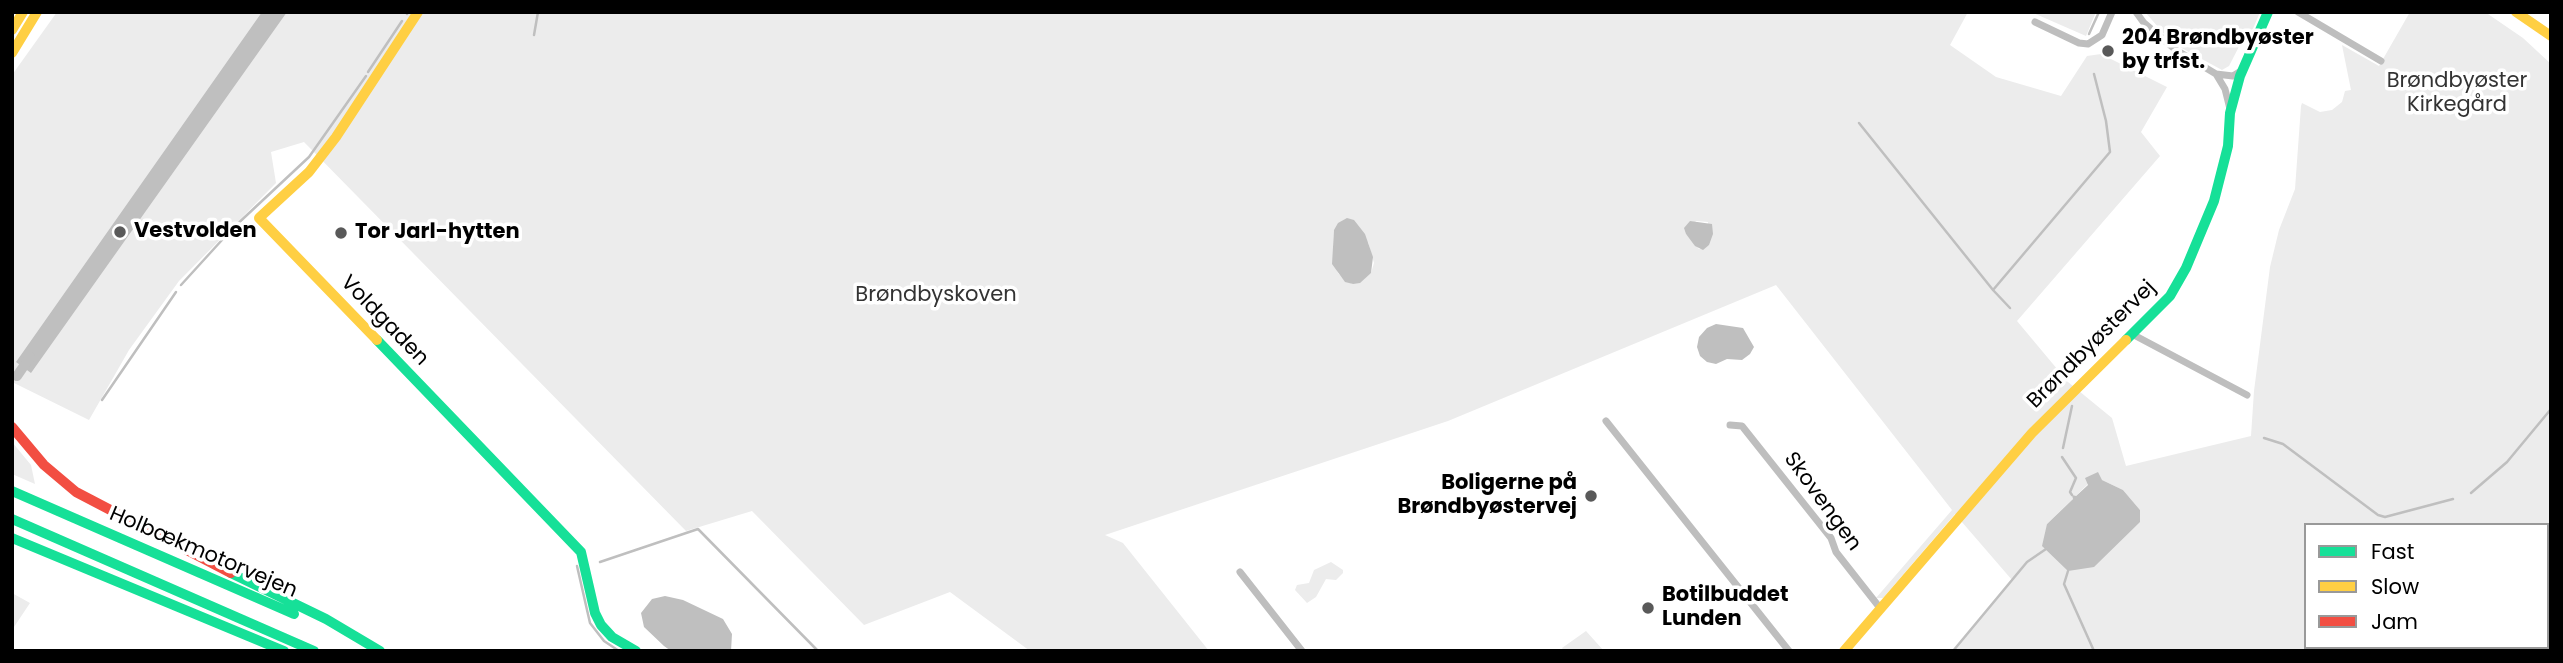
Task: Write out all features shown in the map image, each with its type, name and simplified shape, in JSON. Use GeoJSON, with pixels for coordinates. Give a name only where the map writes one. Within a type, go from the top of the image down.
{"type":"FeatureCollection","features":[{"type":"Feature","properties":{"kind":"main road"},"geometry":{"type":"LineString","coordinates":[[12,30],[23,12]]}},
{"type":"Feature","properties":{"kind":"main road"},"geometry":{"type":"LineString","coordinates":[[12,53],[37,12]]}},
{"type":"Feature","properties":{"kind":"main road","name":"Voldgaden"},"geometry":{"type":"LineString","coordinates":[[418,12],[336,137],[309,172],[259,218],[581,552],[595,613],[601,625],[612,637],[635,651]]}},
{"type":"Feature","properties":{"kind":"main road","name":"Brøndbyøstervej"},"geometry":{"type":"LineString","coordinates":[[1844,651],[2032,433],[2170,296],[2186,268],[2221,175],[2228,146],[2230,113],[2241,71],[2269,12]]}},
{"type":"Feature","properties":{"kind":"main road"},"geometry":{"type":"LineString","coordinates":[[2516,12],[2551,36]]}},
{"type":"Feature","properties":{"kind":"main road"},"geometry":{"type":"LineString","coordinates":[[12,427],[44,465],[76,492],[201,559],[326,619],[380,651]]}},
{"type":"Feature","properties":{"kind":"main road","name":"Holbækmotorvejen"},"geometry":{"type":"LineString","coordinates":[[12,491],[380,651]]}},
{"type":"Feature","properties":{"kind":"main road","name":"Holbækmotorvejen"},"geometry":{"type":"LineString","coordinates":[[12,519],[314,651]]}},
{"type":"Feature","properties":{"kind":"main road"},"geometry":{"type":"LineString","coordinates":[[12,538],[284,651]]}},
{"type":"Feature","properties":{"kind":"street"},"geometry":{"type":"LineString","coordinates":[[2035,22],[2079,43],[2088,44],[2102,35],[2112,12]]}},
{"type":"Feature","properties":{"kind":"street"},"geometry":{"type":"LineString","coordinates":[[2136,12],[2144,23],[2176,50],[2216,74],[2234,76],[2241,71]]}},
{"type":"Feature","properties":{"kind":"street"},"geometry":{"type":"LineString","coordinates":[[2298,12],[2381,61]]}},
{"type":"Feature","properties":{"kind":"street"},"geometry":{"type":"LineString","coordinates":[[2216,74],[2225,89],[2230,113]]}},
{"type":"Feature","properties":{"kind":"street"},"geometry":{"type":"LineString","coordinates":[[2132,334],[2248,395]]}},
{"type":"Feature","properties":{"kind":"street"},"geometry":{"type":"LineString","coordinates":[[1606,421],[1788,651]]}},
{"type":"Feature","properties":{"kind":"street","name":"Skovengen"},"geometry":{"type":"LineString","coordinates":[[1730,425],[1742,426],[1831,538],[1836,552],[1880,608]]}},
{"type":"Feature","properties":{"kind":"street"},"geometry":{"type":"LineString","coordinates":[[1240,572],[1302,651]]}},
{"type":"Feature","properties":{"kind":"green space","name":"Brøndbyskoven"},"geometry":{"type":"Polygon","coordinates":[[[57,12],[1968,12],[1950,45],[1996,77],[2061,96],[2087,56],[2101,54],[2167,87],[2141,132],[2160,156],[2017,321],[2068,382],[2112,418],[2126,466],[2251,436],[2270,267],[2279,230],[2295,189],[2301,106],[2302,103],[2320,112],[2332,110],[2342,102],[2345,91],[2351,90],[2342,45],[2379,66],[2410,12],[2485,12],[2523,38],[2551,64],[2551,651],[1953,651],[2012,580],[1955,514],[1883,598],[1876,598],[1952,510],[1776,285],[1448,421],[1105,535],[1123,543],[1209,651],[1030,651],[950,592],[864,625],[752,511],[686,531],[304,142],[271,152],[276,183],[179,281],[129,350],[89,420],[12,382],[12,75],[57,12]],[[1696,221],[1686,234],[1699,249],[1709,245],[1708,222],[1696,221]],[[1334,230],[1333,252],[1338,273],[1345,281],[1353,284],[1371,273],[1374,263],[1368,242],[1334,230]],[[2102,480],[2088,484],[2047,524],[2140,522],[2140,510],[2123,490],[2102,480]]]}},
{"type":"Feature","properties":{"kind":"green space"},"geometry":{"type":"Polygon","coordinates":[[[2031,12],[2096,12],[2086,36],[2031,12]]]}},
{"type":"Feature","properties":{"kind":"green space"},"geometry":{"type":"Polygon","coordinates":[[[2145,12],[2260,12],[2250,36],[2245,35],[2229,66],[2222,70],[2178,46],[2145,12]]]}},
{"type":"Feature","properties":{"kind":"green space"},"geometry":{"type":"Polygon","coordinates":[[[12,442],[31,465],[35,484],[12,474],[12,442]]]}},
{"type":"Feature","properties":{"kind":"green space"},"geometry":{"type":"Polygon","coordinates":[[[1331,562],[1343,570],[1343,573],[1336,580],[1326,579],[1316,597],[1307,603],[1295,590],[1297,585],[1309,583],[1314,570],[1331,562]]]}},
{"type":"Feature","properties":{"kind":"green space"},"geometry":{"type":"Polygon","coordinates":[[[12,593],[30,603],[12,630],[12,593]]]}},
{"type":"Feature","properties":{"kind":"green space"},"geometry":{"type":"Polygon","coordinates":[[[1586,631],[1604,651],[1564,651],[1562,648],[1586,631]]]}},
{"type":"Feature","properties":{"kind":"shaded area"},"geometry":{"type":"Polygon","coordinates":[[[262,12],[287,12],[31,373],[16,362],[262,12]]]}},
{"type":"Feature","properties":{"kind":"shaded area"},"geometry":{"type":"Polygon","coordinates":[[[1347,218],[1354,220],[1365,234],[1373,257],[1371,273],[1360,283],[1345,282],[1332,264],[1334,230],[1338,223],[1347,218]]]}},
{"type":"Feature","properties":{"kind":"shaded area"},"geometry":{"type":"Polygon","coordinates":[[[1690,221],[1712,224],[1713,234],[1709,245],[1703,250],[1695,246],[1686,234],[1684,228],[1690,221]]]}},
{"type":"Feature","properties":{"kind":"shaded area"},"geometry":{"type":"Polygon","coordinates":[[[1716,324],[1743,328],[1754,347],[1750,354],[1742,360],[1727,359],[1716,364],[1707,362],[1700,356],[1697,347],[1699,337],[1707,328],[1716,324]]]}},
{"type":"Feature","properties":{"kind":"shaded area"},"geometry":{"type":"Polygon","coordinates":[[[2098,472],[2102,480],[2123,490],[2140,510],[2140,522],[2094,567],[2068,571],[2042,546],[2047,524],[2073,499],[2072,495],[2076,496],[2088,485],[2085,478],[2098,472]]]}},
{"type":"Feature","properties":{"kind":"shaded area"},"geometry":{"type":"Polygon","coordinates":[[[665,596],[683,600],[723,619],[732,634],[731,651],[671,651],[664,646],[644,627],[641,613],[652,599],[665,596]]]}},
{"type":"Feature","properties":{"kind":"waterway"},"geometry":{"type":"LineString","coordinates":[[534,35],[538,12]]}},
{"type":"Feature","properties":{"kind":"waterway"},"geometry":{"type":"LineString","coordinates":[[2089,34],[2099,12]]}},
{"type":"Feature","properties":{"kind":"waterway"},"geometry":{"type":"LineString","coordinates":[[368,72],[402,21]]}},
{"type":"Feature","properties":{"kind":"waterway"},"geometry":{"type":"LineString","coordinates":[[1993,290],[2110,152],[2106,121],[2094,74]]}},
{"type":"Feature","properties":{"kind":"waterway"},"geometry":{"type":"LineString","coordinates":[[181,285],[232,229],[309,157],[366,76]]}},
{"type":"Feature","properties":{"kind":"waterway"},"geometry":{"type":"LineString","coordinates":[[1859,123],[2010,308]]}},
{"type":"Feature","properties":{"kind":"waterway"},"geometry":{"type":"LineString","coordinates":[[102,400],[176,292]]}},
{"type":"Feature","properties":{"kind":"waterway"},"geometry":{"type":"LineString","coordinates":[[17,376],[30,357]]}},
{"type":"Feature","properties":{"kind":"waterway"},"geometry":{"type":"LineString","coordinates":[[2063,448],[2072,406]]}},
{"type":"Feature","properties":{"kind":"waterway"},"geometry":{"type":"LineString","coordinates":[[2471,493],[2507,462],[2551,409]]}},
{"type":"Feature","properties":{"kind":"waterway"},"geometry":{"type":"LineString","coordinates":[[2264,438],[2283,444],[2378,515],[2385,517],[2453,499]]}},
{"type":"Feature","properties":{"kind":"waterway"},"geometry":{"type":"LineString","coordinates":[[2062,457],[2076,478],[2070,492],[2072,495]]}},
{"type":"Feature","properties":{"kind":"waterway"},"geometry":{"type":"LineString","coordinates":[[600,562],[698,529],[818,651]]}},
{"type":"Feature","properties":{"kind":"waterway"},"geometry":{"type":"LineString","coordinates":[[1953,651],[2027,562],[2046,549]]}},
{"type":"Feature","properties":{"kind":"waterway"},"geometry":{"type":"LineString","coordinates":[[577,566],[590,623],[604,641],[619,651]]}},
{"type":"Feature","properties":{"kind":"waterway"},"geometry":{"type":"LineString","coordinates":[[2068,571],[2064,584],[2094,651]]}},
{"type":"Feature","properties":{"kind":"traffic: fast"},"geometry":{"type":"LineString","coordinates":[[2126,340],[2170,296],[2186,268],[2214,201],[2228,146],[2230,113],[2240,76],[2268,12]]}},
{"type":"Feature","properties":{"kind":"traffic: fast"},"geometry":{"type":"LineString","coordinates":[[377,340],[581,552],[595,613],[601,625],[612,637],[636,651]]}},
{"type":"Feature","properties":{"kind":"traffic: fast"},"geometry":{"type":"LineString","coordinates":[[12,491],[294,614]]}},
{"type":"Feature","properties":{"kind":"traffic: fast"},"geometry":{"type":"LineString","coordinates":[[12,519],[314,651]]}},
{"type":"Feature","properties":{"kind":"traffic: fast"},"geometry":{"type":"LineString","coordinates":[[12,538],[284,651]]}},
{"type":"Feature","properties":{"kind":"traffic: fast"},"geometry":{"type":"LineString","coordinates":[[231,573],[326,619],[380,651]]}},
{"type":"Feature","properties":{"kind":"traffic: slow"},"geometry":{"type":"LineString","coordinates":[[12,30],[23,12]]}},
{"type":"Feature","properties":{"kind":"traffic: slow"},"geometry":{"type":"LineString","coordinates":[[12,53],[37,12]]}},
{"type":"Feature","properties":{"kind":"traffic: slow"},"geometry":{"type":"LineString","coordinates":[[377,340],[259,218],[309,172],[336,137],[418,12]]}},
{"type":"Feature","properties":{"kind":"traffic: slow"},"geometry":{"type":"LineString","coordinates":[[2516,12],[2551,36]]}},
{"type":"Feature","properties":{"kind":"traffic: slow"},"geometry":{"type":"LineString","coordinates":[[1844,651],[2032,433],[2126,340]]}},
{"type":"Feature","properties":{"kind":"traffic: jam"},"geometry":{"type":"LineString","coordinates":[[12,427],[44,465],[76,492],[231,573]]}},
{"type":"Feature","properties":{"kind":"place","name":"204 Brøndbyøster by trfst."},"geometry":{"type":"Point","coordinates":[2108,51]}},
{"type":"Feature","properties":{"kind":"place","name":"Vestvolden"},"geometry":{"type":"Point","coordinates":[120,232]}},
{"type":"Feature","properties":{"kind":"place","name":"Tor Jarl-hytten"},"geometry":{"type":"Point","coordinates":[341,233]}},
{"type":"Feature","properties":{"kind":"place","name":"Boligerne på Brøndbyøstervej"},"geometry":{"type":"Point","coordinates":[1591,496]}},
{"type":"Feature","properties":{"kind":"place","name":"Botilbuddet Lunden"},"geometry":{"type":"Point","coordinates":[1648,608]}},
{"type":"Feature","properties":{"kind":"park label","name":"Brøndbyøster Kirkegård"},"geometry":{"type":"Point","coordinates":[2457,94]}}]}
